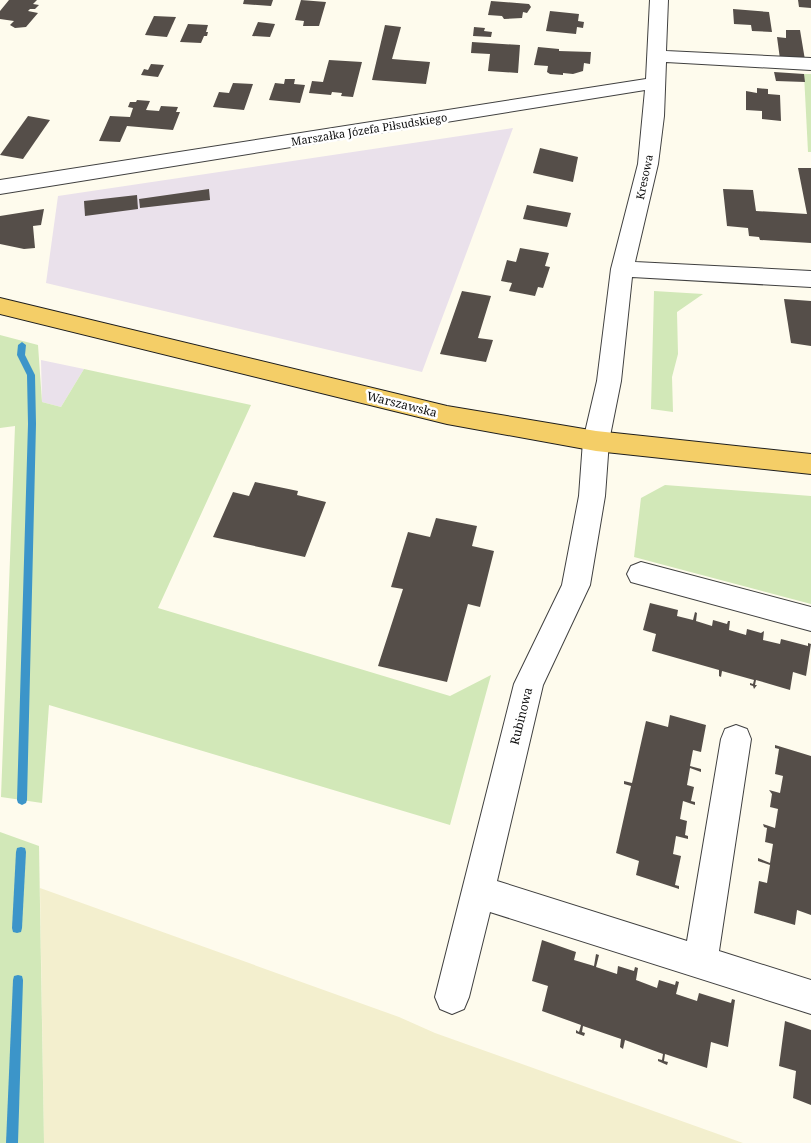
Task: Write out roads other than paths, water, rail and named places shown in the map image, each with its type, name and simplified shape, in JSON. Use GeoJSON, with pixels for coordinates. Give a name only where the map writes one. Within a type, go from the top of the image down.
{"type":"FeatureCollection","features":[{"type":"Feature","properties":{"kind":"main road","name":"Warszawska"},"geometry":{"type":"LineString","coordinates":[[0,306],[447,416],[596,441],[811,464]]}},
{"type":"Feature","properties":{"kind":"street"},"geometry":{"type":"LineString","coordinates":[[656,83],[659,0]]}},
{"type":"Feature","properties":{"kind":"street"},"geometry":{"type":"LineString","coordinates":[[657,56],[811,64]]}},
{"type":"Feature","properties":{"kind":"street","name":"Marszałka Józefa Piłsudskiego"},"geometry":{"type":"LineString","coordinates":[[0,187],[656,83]]}},
{"type":"Feature","properties":{"kind":"street","name":"Kresowa"},"geometry":{"type":"LineString","coordinates":[[596,441],[610,380],[622,269],[648,164],[656,83]]}},
{"type":"Feature","properties":{"kind":"street"},"geometry":{"type":"LineString","coordinates":[[622,269],[811,279]]}},
{"type":"Feature","properties":{"kind":"street","name":"Rubinowa"},"geometry":{"type":"LineString","coordinates":[[452,997],[529,684],[562,618],[576,585],[592,496],[596,441]]}},
{"type":"Feature","properties":{"kind":"street"},"geometry":{"type":"LineString","coordinates":[[641,574],[811,619]]}},
{"type":"Feature","properties":{"kind":"street"},"geometry":{"type":"LineString","coordinates":[[700,962],[736,739]]}},
{"type":"Feature","properties":{"kind":"street"},"geometry":{"type":"LineString","coordinates":[[478,892],[811,997]]}},
{"type":"Feature","properties":{"kind":"waterway"},"geometry":{"type":"LineString","coordinates":[[22,345],[21,355],[31,375],[32,424],[22,800]]}},
{"type":"Feature","properties":{"kind":"waterway"},"geometry":{"type":"LineString","coordinates":[[17,928],[21,852]]}},
{"type":"Feature","properties":{"kind":"waterway"},"geometry":{"type":"LineString","coordinates":[[12,1143],[18,980]]}}]}
